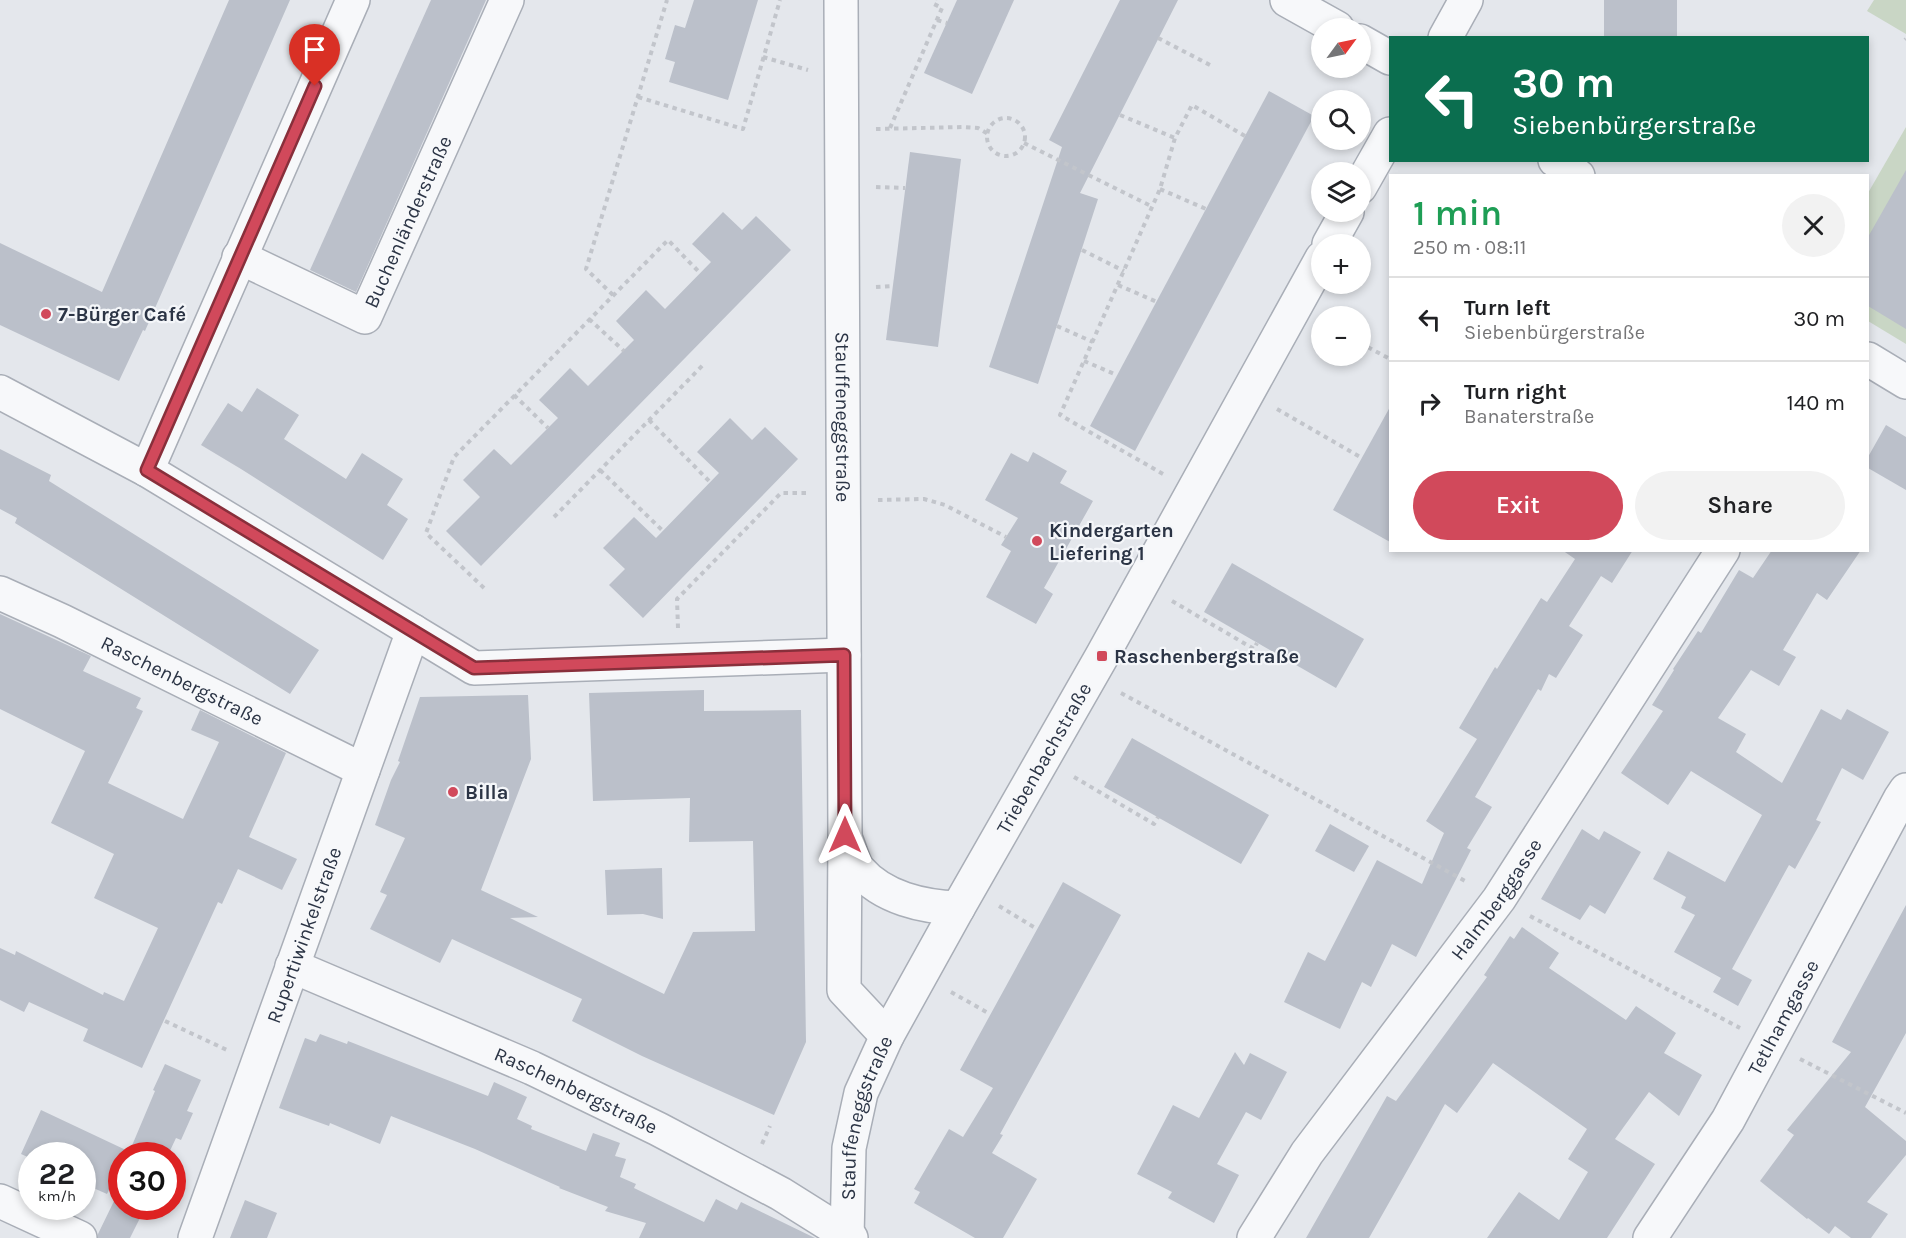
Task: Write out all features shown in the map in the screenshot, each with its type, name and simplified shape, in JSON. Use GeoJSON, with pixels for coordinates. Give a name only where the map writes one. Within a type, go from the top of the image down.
{"type":"FeatureCollection","features":[{"type":"Feature","properties":{"kind":"street"},"geometry":{"type":"LineString","coordinates":[[147,470],[353,0]]}},
{"type":"Feature","properties":{"kind":"street","name":"Buchenländerstraße"},"geometry":{"type":"LineString","coordinates":[[239,257],[364,316],[507,0]]}},
{"type":"Feature","properties":{"kind":"street","name":"Stauffeneggstraße"},"geometry":{"type":"LineString","coordinates":[[841,0],[844,990],[887,1036],[861,1093],[849,1148],[848,1237]]}},
{"type":"Feature","properties":{"kind":"street"},"geometry":{"type":"LineString","coordinates":[[1287,0],[1319,18]]}},
{"type":"Feature","properties":{"kind":"street"},"geometry":{"type":"LineString","coordinates":[[1446,36],[1467,0]]}},
{"type":"Feature","properties":{"kind":"street"},"geometry":{"type":"LineString","coordinates":[[1371,47],[1389,57]]}},
{"type":"Feature","properties":{"kind":"street"},"geometry":{"type":"LineString","coordinates":[[1371,168],[1389,136]]}},
{"type":"Feature","properties":{"kind":"street"},"geometry":{"type":"LineString","coordinates":[[1558,162],[1575,174]]}},
{"type":"Feature","properties":{"kind":"street","name":"Triebenbachstraße"},"geometry":{"type":"LineString","coordinates":[[887,1036],[1142,584],[1311,278]]}},
{"type":"Feature","properties":{"kind":"street"},"geometry":{"type":"LineString","coordinates":[[1869,360],[1906,382]]}},
{"type":"Feature","properties":{"kind":"street"},"geometry":{"type":"LineString","coordinates":[[0,392],[147,470],[474,668],[844,655]]}},
{"type":"Feature","properties":{"kind":"street","name":"Halmberggasse"},"geometry":{"type":"LineString","coordinates":[[1254,1238],[1307,1153],[1499,900],[1722,552]]}},
{"type":"Feature","properties":{"kind":"street","name":"Raschenbergstraße"},"geometry":{"type":"LineString","coordinates":[[0,593],[62,621],[363,770]]}},
{"type":"Feature","properties":{"kind":"street","name":"Rupertiwinkelstraße"},"geometry":{"type":"LineString","coordinates":[[195,1238],[413,631]]}},
{"type":"Feature","properties":{"kind":"street","name":"Tetlhamgasse"},"geometry":{"type":"LineString","coordinates":[[1650,1238],[1728,1120],[1906,790]]}},
{"type":"Feature","properties":{"kind":"street","name":"Stauffeneggstraße"},"geometry":{"type":"LineString","coordinates":[[845,835],[858,869],[882,890],[931,907],[963,898]]}},
{"type":"Feature","properties":{"kind":"street","name":"Raschenbergstraße"},"geometry":{"type":"LineString","coordinates":[[292,966],[532,1068],[658,1129],[781,1194],[848,1237]]}},
{"type":"Feature","properties":{"kind":"street"},"geometry":{"type":"LineString","coordinates":[[0,1200],[80,1238]]}},
{"type":"Feature","properties":{"kind":"path"},"geometry":{"type":"LineString","coordinates":[[613,296],[586,269],[668,0]]}},
{"type":"Feature","properties":{"kind":"path"},"geometry":{"type":"LineString","coordinates":[[638,97],[743,129],[780,0]]}},
{"type":"Feature","properties":{"kind":"path"},"geometry":{"type":"LineString","coordinates":[[890,129],[942,8],[934,4],[936,0]]}},
{"type":"Feature","properties":{"kind":"path"},"geometry":{"type":"LineString","coordinates":[[937,20],[947,23]]}},
{"type":"Feature","properties":{"kind":"path"},"geometry":{"type":"LineString","coordinates":[[1158,38],[1212,66]]}},
{"type":"Feature","properties":{"kind":"path"},"geometry":{"type":"LineString","coordinates":[[763,57],[842,79]]}},
{"type":"Feature","properties":{"kind":"path"},"geometry":{"type":"LineString","coordinates":[[1192,490],[1060,415],[1153,207],[1175,138],[1192,105],[1245,136]]}},
{"type":"Feature","properties":{"kind":"path"},"geometry":{"type":"LineString","coordinates":[[1120,115],[1175,138]]}},
{"type":"Feature","properties":{"kind":"path"},"geometry":{"type":"LineString","coordinates":[[1011,119],[1016,121],[1024,131],[1024,143],[1017,153],[999,154],[990,146],[988,134],[998,120],[1011,119]]}},
{"type":"Feature","properties":{"kind":"path"},"geometry":{"type":"LineString","coordinates":[[842,129],[964,127],[978,128],[988,134]]}},
{"type":"Feature","properties":{"kind":"path"},"geometry":{"type":"LineString","coordinates":[[1024,143],[1153,207]]}},
{"type":"Feature","properties":{"kind":"path"},"geometry":{"type":"LineString","coordinates":[[1160,189],[1206,209]]}},
{"type":"Feature","properties":{"kind":"path"},"geometry":{"type":"LineString","coordinates":[[484,588],[426,533],[454,457],[668,240],[700,273]]}},
{"type":"Feature","properties":{"kind":"path"},"geometry":{"type":"LineString","coordinates":[[1082,250],[1124,271]]}},
{"type":"Feature","properties":{"kind":"path"},"geometry":{"type":"LineString","coordinates":[[1118,285],[1157,302]]}},
{"type":"Feature","properties":{"kind":"path"},"geometry":{"type":"LineString","coordinates":[[590,319],[624,351]]}},
{"type":"Feature","properties":{"kind":"path"},"geometry":{"type":"LineString","coordinates":[[1056,326],[1093,342]]}},
{"type":"Feature","properties":{"kind":"path"},"geometry":{"type":"LineString","coordinates":[[1371,349],[1389,358]]}},
{"type":"Feature","properties":{"kind":"path"},"geometry":{"type":"LineString","coordinates":[[1084,361],[1117,375]]}},
{"type":"Feature","properties":{"kind":"path"},"geometry":{"type":"LineString","coordinates":[[554,517],[704,364]]}},
{"type":"Feature","properties":{"kind":"path"},"geometry":{"type":"LineString","coordinates":[[1247,392],[1362,458]]}},
{"type":"Feature","properties":{"kind":"path"},"geometry":{"type":"LineString","coordinates":[[514,395],[548,428]]}},
{"type":"Feature","properties":{"kind":"path"},"geometry":{"type":"LineString","coordinates":[[649,420],[710,482]]}},
{"type":"Feature","properties":{"kind":"path"},"geometry":{"type":"LineString","coordinates":[[600,470],[663,531]]}},
{"type":"Feature","properties":{"kind":"path"},"geometry":{"type":"LineString","coordinates":[[679,661],[677,599],[781,494],[924,499],[945,505],[1006,537]]}},
{"type":"Feature","properties":{"kind":"path"},"geometry":{"type":"LineString","coordinates":[[1142,584],[1254,649],[1257,643]]}},
{"type":"Feature","properties":{"kind":"path"},"geometry":{"type":"LineString","coordinates":[[1119,692],[1499,900],[1768,1043],[1906,1113]]}},
{"type":"Feature","properties":{"kind":"path"},"geometry":{"type":"LineString","coordinates":[[1043,759],[1154,824],[1158,817]]}},
{"type":"Feature","properties":{"kind":"path"},"geometry":{"type":"LineString","coordinates":[[963,898],[1037,929]]}},
{"type":"Feature","properties":{"kind":"path"},"geometry":{"type":"LineString","coordinates":[[920,975],[990,1014]]}},
{"type":"Feature","properties":{"kind":"path"},"geometry":{"type":"LineString","coordinates":[[165,1021],[257,1064]]}},
{"type":"Feature","properties":{"kind":"green space"},"geometry":{"type":"Polygon","coordinates":[[[1874,0],[1906,0],[1906,34],[1867,11],[1874,0]]]}},
{"type":"Feature","properties":{"kind":"green space"},"geometry":{"type":"Polygon","coordinates":[[[1906,127],[1906,344],[1869,322],[1869,191],[1906,127]]]}},
{"type":"Feature","properties":{"kind":"building"},"geometry":{"type":"Polygon","coordinates":[[[229,0],[290,0],[145,331],[143,330],[119,381],[0,325],[0,243],[102,292],[229,0]]]}},
{"type":"Feature","properties":{"kind":"building"},"geometry":{"type":"Polygon","coordinates":[[[431,0],[486,0],[356,292],[310,270],[431,0]]]}},
{"type":"Feature","properties":{"kind":"building"},"geometry":{"type":"Polygon","coordinates":[[[694,0],[758,0],[728,100],[669,82],[675,62],[665,59],[675,25],[685,28],[694,0]]]}},
{"type":"Feature","properties":{"kind":"building"},"geometry":{"type":"Polygon","coordinates":[[[957,0],[1014,0],[972,94],[924,73],[957,0]]]}},
{"type":"Feature","properties":{"kind":"building"},"geometry":{"type":"Polygon","coordinates":[[[1120,0],[1178,0],[1080,193],[1098,199],[1038,384],[989,367],[1062,147],[1049,140],[1120,0]]]}},
{"type":"Feature","properties":{"kind":"building"},"geometry":{"type":"Polygon","coordinates":[[[1604,0],[1677,0],[1677,36],[1604,36],[1604,0]]]}},
{"type":"Feature","properties":{"kind":"building"},"geometry":{"type":"Polygon","coordinates":[[[1269,91],[1311,114],[1311,122],[1135,451],[1090,426],[1269,91]]]}},
{"type":"Feature","properties":{"kind":"building"},"geometry":{"type":"Polygon","coordinates":[[[910,152],[961,159],[938,347],[886,340],[910,152]]]}},
{"type":"Feature","properties":{"kind":"building"},"geometry":{"type":"Polygon","coordinates":[[[1906,170],[1906,329],[1869,307],[1869,235],[1906,170]]]}},
{"type":"Feature","properties":{"kind":"building"},"geometry":{"type":"Polygon","coordinates":[[[723,212],[742,230],[756,216],[791,250],[481,566],[446,531],[480,497],[463,480],[494,449],[511,465],[558,418],[539,400],[570,368],[588,386],[634,340],[616,321],[646,290],[665,309],[711,262],[692,244],[723,212]]]}},
{"type":"Feature","properties":{"kind":"building"},"geometry":{"type":"Polygon","coordinates":[[[257,388],[299,415],[284,439],[346,479],[362,453],[403,479],[387,505],[408,519],[383,560],[201,445],[228,403],[242,412],[257,388]]]}},
{"type":"Feature","properties":{"kind":"building"},"geometry":{"type":"Polygon","coordinates":[[[1389,409],[1389,541],[1333,510],[1389,409]]]}},
{"type":"Feature","properties":{"kind":"building"},"geometry":{"type":"Polygon","coordinates":[[[730,418],[752,440],[765,427],[798,459],[643,618],[609,585],[625,569],[603,548],[634,517],[656,538],[719,473],[697,452],[730,418]]]}},
{"type":"Feature","properties":{"kind":"building"},"geometry":{"type":"Polygon","coordinates":[[[1886,425],[1906,437],[1906,490],[1869,469],[1869,455],[1886,425]]]}},
{"type":"Feature","properties":{"kind":"building"},"geometry":{"type":"Polygon","coordinates":[[[0,449],[51,475],[49,481],[319,650],[290,694],[15,523],[17,518],[0,509],[0,449]]]}},
{"type":"Feature","properties":{"kind":"building","name":"Kindergarten Liefering 1"},"geometry":{"type":"Polygon","coordinates":[[[1033,452],[1067,471],[1060,483],[1093,501],[1044,588],[1053,594],[1036,624],[986,597],[1011,551],[1001,545],[1018,518],[985,500],[1011,453],[1028,462],[1033,452]]]}},
{"type":"Feature","properties":{"kind":"building"},"geometry":{"type":"Polygon","coordinates":[[[1565,552],[1632,552],[1612,583],[1601,576],[1569,626],[1583,635],[1556,678],[1549,674],[1541,691],[1538,689],[1475,797],[1492,807],[1467,848],[1471,850],[1416,957],[1392,944],[1371,987],[1362,982],[1340,1029],[1284,1002],[1308,952],[1325,961],[1377,860],[1422,884],[1444,833],[1426,821],[1477,739],[1459,728],[1495,667],[1497,669],[1541,598],[1547,602],[1575,559],[1565,552]]]}},
{"type":"Feature","properties":{"kind":"building"},"geometry":{"type":"Polygon","coordinates":[[[1771,552],[1860,552],[1827,600],[1817,593],[1783,650],[1796,657],[1779,686],[1751,670],[1718,718],[1746,734],[1736,752],[1782,783],[1821,709],[1841,720],[1847,709],[1889,732],[1863,780],[1842,768],[1816,820],[1821,822],[1795,869],[1789,865],[1732,969],[1752,980],[1738,1006],[1713,992],[1721,978],[1674,952],[1695,915],[1681,908],[1686,897],[1653,879],[1668,851],[1725,882],[1762,815],[1691,771],[1668,805],[1621,773],[1663,711],[1652,705],[1698,631],[1701,633],[1739,570],[1753,578],[1771,552]]]}},
{"type":"Feature","properties":{"kind":"building"},"geometry":{"type":"Polygon","coordinates":[[[1232,563],[1364,639],[1336,688],[1204,612],[1232,563]]]}},
{"type":"Feature","properties":{"kind":"building"},"geometry":{"type":"Polygon","coordinates":[[[0,614],[91,656],[83,671],[141,698],[136,708],[143,711],[108,783],[183,819],[219,742],[191,730],[200,710],[286,753],[249,837],[297,859],[282,890],[238,869],[222,904],[218,902],[142,1068],[83,1041],[88,1029],[29,1002],[24,1012],[0,1000],[0,948],[15,955],[16,951],[103,995],[104,992],[124,1001],[158,928],[94,898],[114,854],[51,823],[85,751],[0,709],[0,614]]]}},
{"type":"Feature","properties":{"kind":"building"},"geometry":{"type":"Polygon","coordinates":[[[704,690],[704,711],[801,710],[806,1042],[774,1115],[642,1056],[572,1021],[582,999],[452,939],[440,963],[370,929],[387,895],[380,892],[405,838],[375,825],[400,762],[398,761],[420,697],[528,695],[531,759],[481,890],[538,917],[510,918],[664,994],[693,932],[755,931],[753,841],[689,842],[690,798],[593,801],[589,693],[704,690]]]}},
{"type":"Feature","properties":{"kind":"building"},"geometry":{"type":"Polygon","coordinates":[[[1132,738],[1269,815],[1241,864],[1104,787],[1132,738]]]}},
{"type":"Feature","properties":{"kind":"building"},"geometry":{"type":"Polygon","coordinates":[[[1330,824],[1369,846],[1354,872],[1315,851],[1330,824]]]}},
{"type":"Feature","properties":{"kind":"building"},"geometry":{"type":"Polygon","coordinates":[[[1582,829],[1599,840],[1604,831],[1641,852],[1605,914],[1590,905],[1580,920],[1541,899],[1582,829]]]}},
{"type":"Feature","properties":{"kind":"building"},"geometry":{"type":"Polygon","coordinates":[[[662,868],[663,919],[643,914],[607,915],[605,870],[662,868]]]}},
{"type":"Feature","properties":{"kind":"building"},"geometry":{"type":"Polygon","coordinates":[[[1063,882],[1121,915],[1000,1134],[1003,1135],[992,1153],[1037,1179],[1003,1238],[975,1238],[914,1203],[920,1192],[914,1189],[949,1129],[963,1137],[993,1088],[960,1070],[1063,882]]]}},
{"type":"Feature","properties":{"kind":"building"},"geometry":{"type":"Polygon","coordinates":[[[1906,905],[1906,1033],[1865,1107],[1906,1141],[1906,1155],[1867,1202],[1888,1214],[1871,1238],[1851,1238],[1835,1226],[1829,1234],[1760,1181],[1794,1135],[1787,1130],[1851,1052],[1832,1042],[1906,905]]]}},
{"type":"Feature","properties":{"kind":"building"},"geometry":{"type":"Polygon","coordinates":[[[1522,927],[1559,953],[1549,968],[1626,1020],[1636,1006],[1676,1033],[1664,1053],[1702,1075],[1679,1116],[1649,1092],[1615,1139],[1655,1164],[1607,1238],[1487,1238],[1519,1192],[1559,1220],[1588,1172],[1568,1159],[1587,1129],[1493,1063],[1457,1113],[1445,1104],[1369,1238],[1306,1238],[1387,1096],[1396,1101],[1487,977],[1484,975],[1510,936],[1514,939],[1522,927]]]}},
{"type":"Feature","properties":{"kind":"building"},"geometry":{"type":"Polygon","coordinates":[[[320,1034],[347,1044],[348,1041],[488,1096],[494,1082],[527,1097],[517,1119],[532,1126],[531,1129],[586,1151],[593,1133],[620,1143],[615,1156],[626,1159],[620,1177],[636,1184],[634,1188],[704,1222],[716,1199],[737,1210],[741,1202],[815,1238],[639,1238],[646,1223],[605,1211],[608,1207],[559,1188],[475,1149],[391,1116],[380,1144],[330,1123],[329,1126],[279,1108],[305,1038],[316,1042],[320,1034]]]}},
{"type":"Feature","properties":{"kind":"building"},"geometry":{"type":"Polygon","coordinates":[[[1235,1052],[1244,1065],[1250,1053],[1287,1072],[1261,1120],[1246,1112],[1217,1164],[1239,1175],[1214,1223],[1168,1198],[1172,1192],[1137,1174],[1173,1105],[1199,1118],[1235,1052]]]}},
{"type":"Feature","properties":{"kind":"building"},"geometry":{"type":"Polygon","coordinates":[[[165,1064],[201,1080],[187,1111],[193,1113],[181,1140],[176,1138],[174,1142],[133,1142],[155,1091],[153,1090],[165,1064]]]}},
{"type":"Feature","properties":{"kind":"building"},"geometry":{"type":"Polygon","coordinates":[[[41,1110],[109,1142],[107,1194],[96,1189],[96,1142],[26,1142],[41,1110]]]}},
{"type":"Feature","properties":{"kind":"building"},"geometry":{"type":"Polygon","coordinates":[[[245,1200],[277,1213],[267,1238],[230,1238],[245,1200]]]}},
{"type":"Feature","properties":{"kind":"building"},"geometry":{"type":"Polygon","coordinates":[[[108,1213],[108,1220],[139,1220],[130,1238],[98,1238],[108,1213]]]}},
{"type":"Feature","properties":{"kind":"place","name":"7-Bürger Café"},"geometry":{"type":"Point","coordinates":[46,314]}},
{"type":"Feature","properties":{"kind":"place","name":"Kindergarten Liefering 1"},"geometry":{"type":"Point","coordinates":[1037,541]}},
{"type":"Feature","properties":{"kind":"place","name":"Raschenbergstraße"},"geometry":{"type":"Point","coordinates":[1102,656]}},
{"type":"Feature","properties":{"kind":"place","name":"Billa"},"geometry":{"type":"Point","coordinates":[453,792]}},
{"type":"Feature","properties":{"kind":"route"},"geometry":{"type":"LineString","coordinates":[[315,86],[147,470],[474,668],[844,655],[845,835]]}}]}
